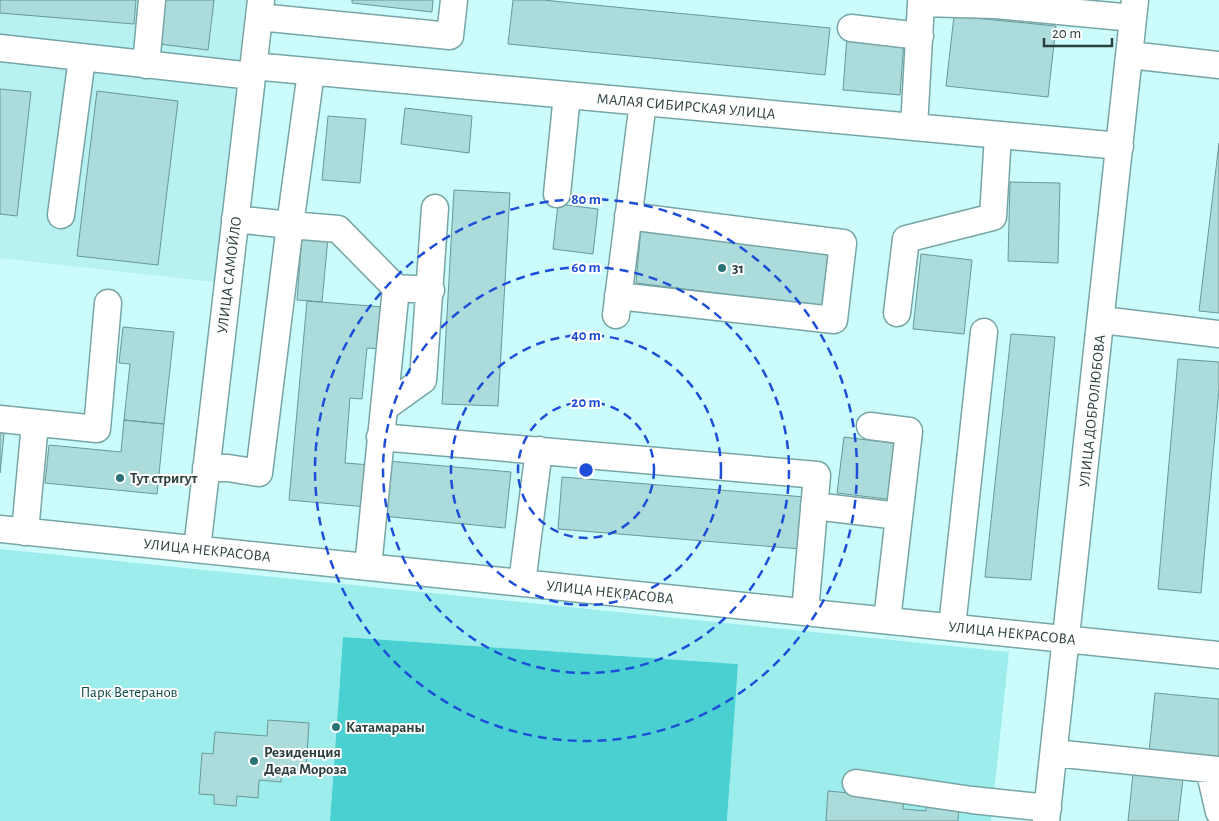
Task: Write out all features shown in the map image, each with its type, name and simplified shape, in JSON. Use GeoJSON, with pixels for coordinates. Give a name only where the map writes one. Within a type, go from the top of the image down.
{"type":"FeatureCollection","features":[{"type":"Feature","properties":{"kind":"street"},"geometry":{"type":"LineString","coordinates":[[146,65],[152,0]]}},
{"type":"Feature","properties":{"kind":"street"},"geometry":{"type":"LineString","coordinates":[[260,9],[450,36],[454,0]]}},
{"type":"Feature","properties":{"kind":"street"},"geometry":{"type":"LineString","coordinates":[[914,127],[920,36],[919,2],[995,2],[1134,9]]}},
{"type":"Feature","properties":{"kind":"street","name":"УЛИЦА САМОЙЛО"},"geometry":{"type":"LineString","coordinates":[[197,549],[260,9]]}},
{"type":"Feature","properties":{"kind":"street","name":"УЛИЦА ДОБРОЛЮБОВА"},"geometry":{"type":"LineString","coordinates":[[1047,814],[1102,320],[1134,9]]}},
{"type":"Feature","properties":{"kind":"street"},"geometry":{"type":"LineString","coordinates":[[850,28],[920,36]]}},
{"type":"Feature","properties":{"kind":"street","name":"МАЛАЯ СИБИРСКАЯ УЛИЦА"},"geometry":{"type":"LineString","coordinates":[[0,48],[146,65],[252,71],[311,72],[1120,146]]}},
{"type":"Feature","properties":{"kind":"street"},"geometry":{"type":"LineString","coordinates":[[1130,55],[1219,65]]}},
{"type":"Feature","properties":{"kind":"street"},"geometry":{"type":"LineString","coordinates":[[61,215],[82,58]]}},
{"type":"Feature","properties":{"kind":"street"},"geometry":{"type":"LineString","coordinates":[[206,468],[228,468],[259,473],[311,72]]}},
{"type":"Feature","properties":{"kind":"street"},"geometry":{"type":"LineString","coordinates":[[557,194],[567,95]]}},
{"type":"Feature","properties":{"kind":"street"},"geometry":{"type":"LineString","coordinates":[[628,216],[843,243],[834,320],[617,306],[628,216],[643,102]]}},
{"type":"Feature","properties":{"kind":"street"},"geometry":{"type":"LineString","coordinates":[[897,313],[906,239],[993,217],[998,135]]}},
{"type":"Feature","properties":{"kind":"street"},"geometry":{"type":"LineString","coordinates":[[384,408],[424,380],[435,208]]}},
{"type":"Feature","properties":{"kind":"street"},"geometry":{"type":"LineString","coordinates":[[235,220],[338,229],[396,288],[431,290]]}},
{"type":"Feature","properties":{"kind":"street"},"geometry":{"type":"LineString","coordinates":[[368,567],[396,288]]}},
{"type":"Feature","properties":{"kind":"street"},"geometry":{"type":"LineString","coordinates":[[0,419],[97,429],[108,303]]}},
{"type":"Feature","properties":{"kind":"street"},"geometry":{"type":"LineString","coordinates":[[1102,320],[1219,334]]}},
{"type":"Feature","properties":{"kind":"street"},"geometry":{"type":"LineString","coordinates":[[952,627],[984,332]]}},
{"type":"Feature","properties":{"kind":"street"},"geometry":{"type":"LineString","coordinates":[[12,531],[36,423]]}},
{"type":"Feature","properties":{"kind":"street"},"geometry":{"type":"LineString","coordinates":[[870,426],[909,431],[887,620]]}},
{"type":"Feature","properties":{"kind":"street"},"geometry":{"type":"LineString","coordinates":[[380,437],[817,475],[805,612]]}},
{"type":"Feature","properties":{"kind":"street"},"geometry":{"type":"LineString","coordinates":[[522,583],[539,450]]}},
{"type":"Feature","properties":{"kind":"street"},"geometry":{"type":"LineString","coordinates":[[814,506],[899,516]]}},
{"type":"Feature","properties":{"kind":"street","name":"УЛИЦА НЕКРАСОВА"},"geometry":{"type":"LineString","coordinates":[[12,531],[1219,654]]}},
{"type":"Feature","properties":{"kind":"street"},"geometry":{"type":"LineString","coordinates":[[1054,753],[1214,769],[1219,812]]}},
{"type":"Feature","properties":{"kind":"street"},"geometry":{"type":"LineString","coordinates":[[856,783],[987,811],[1047,814]]}},
{"type":"Feature","properties":{"kind":"shaded area"},"geometry":{"type":"Polygon","coordinates":[[[0,0],[246,0],[214,282],[0,258],[0,0]]]}},
{"type":"Feature","properties":{"kind":"shaded area"},"geometry":{"type":"Polygon","coordinates":[[[343,637],[738,664],[727,821],[330,821],[343,637]]]}},
{"type":"Feature","properties":{"kind":"green space","name":"Парк Ветеранов"},"geometry":{"type":"Polygon","coordinates":[[[0,549],[1009,652],[991,821],[727,821],[738,664],[343,637],[330,821],[0,821],[0,549]]]}},
{"type":"Feature","properties":{"kind":"building"},"geometry":{"type":"Polygon","coordinates":[[[0,0],[136,0],[134,24],[0,13],[0,0]]]}},
{"type":"Feature","properties":{"kind":"building"},"geometry":{"type":"Polygon","coordinates":[[[163,0],[214,0],[208,50],[159,44],[163,0]]]}},
{"type":"Feature","properties":{"kind":"building"},"geometry":{"type":"Polygon","coordinates":[[[352,0],[433,0],[432,12],[352,3],[352,0]]]}},
{"type":"Feature","properties":{"kind":"building"},"geometry":{"type":"Polygon","coordinates":[[[513,0],[543,0],[830,28],[825,75],[508,44],[513,0]]]}},
{"type":"Feature","properties":{"kind":"building"},"geometry":{"type":"Polygon","coordinates":[[[954,16],[1056,26],[1048,97],[946,86],[954,16]]]}},
{"type":"Feature","properties":{"kind":"building"},"geometry":{"type":"Polygon","coordinates":[[[847,37],[904,41],[900,95],[843,90],[847,37]]]}},
{"type":"Feature","properties":{"kind":"building"},"geometry":{"type":"Polygon","coordinates":[[[0,89],[31,92],[17,216],[0,214],[0,89]]]}},
{"type":"Feature","properties":{"kind":"building"},"geometry":{"type":"Polygon","coordinates":[[[97,91],[178,101],[158,265],[77,256],[97,91]]]}},
{"type":"Feature","properties":{"kind":"building"},"geometry":{"type":"Polygon","coordinates":[[[405,108],[472,116],[469,153],[401,144],[405,108]]]}},
{"type":"Feature","properties":{"kind":"building"},"geometry":{"type":"Polygon","coordinates":[[[328,116],[366,119],[360,183],[322,180],[328,116]]]}},
{"type":"Feature","properties":{"kind":"building"},"geometry":{"type":"Polygon","coordinates":[[[1219,143],[1219,313],[1199,311],[1219,143]]]}},
{"type":"Feature","properties":{"kind":"building"},"geometry":{"type":"Polygon","coordinates":[[[1010,182],[1060,183],[1058,263],[1008,261],[1010,182]]]}},
{"type":"Feature","properties":{"kind":"building"},"geometry":{"type":"Polygon","coordinates":[[[454,190],[510,193],[498,406],[442,404],[454,190]]]}},
{"type":"Feature","properties":{"kind":"building"},"geometry":{"type":"Polygon","coordinates":[[[558,204],[598,209],[593,254],[553,249],[558,204]]]}},
{"type":"Feature","properties":{"kind":"building","name":"31"},"geometry":{"type":"Polygon","coordinates":[[[641,228],[828,253],[822,306],[636,283],[641,228]]]}},
{"type":"Feature","properties":{"kind":"building"},"geometry":{"type":"Polygon","coordinates":[[[302,236],[328,238],[322,302],[297,300],[302,236]]]}},
{"type":"Feature","properties":{"kind":"building"},"geometry":{"type":"Polygon","coordinates":[[[921,254],[972,260],[964,334],[913,329],[921,254]]]}},
{"type":"Feature","properties":{"kind":"building"},"geometry":{"type":"Polygon","coordinates":[[[307,301],[384,307],[380,349],[367,348],[362,399],[350,398],[345,463],[371,465],[367,507],[289,500],[307,301]]]}},
{"type":"Feature","properties":{"kind":"building"},"geometry":{"type":"Polygon","coordinates":[[[123,327],[174,332],[164,424],[124,420],[130,364],[119,363],[123,327]]]}},
{"type":"Feature","properties":{"kind":"building"},"geometry":{"type":"Polygon","coordinates":[[[1011,334],[1055,337],[1031,580],[985,577],[1011,334]]]}},
{"type":"Feature","properties":{"kind":"building"},"geometry":{"type":"Polygon","coordinates":[[[1178,359],[1219,362],[1219,389],[1201,593],[1158,589],[1178,359]]]}},
{"type":"Feature","properties":{"kind":"building"},"geometry":{"type":"Polygon","coordinates":[[[124,420],[164,424],[157,494],[45,483],[49,445],[121,452],[124,420]]]}},
{"type":"Feature","properties":{"kind":"building"},"geometry":{"type":"Polygon","coordinates":[[[0,425],[5,425],[0,473],[0,425]]]}},
{"type":"Feature","properties":{"kind":"building"},"geometry":{"type":"Polygon","coordinates":[[[844,437],[900,444],[894,500],[837,493],[844,437]]]}},
{"type":"Feature","properties":{"kind":"building"},"geometry":{"type":"Polygon","coordinates":[[[388,461],[511,472],[505,528],[382,516],[388,461]]]}},
{"type":"Feature","properties":{"kind":"building"},"geometry":{"type":"Polygon","coordinates":[[[562,477],[805,497],[801,549],[558,529],[562,477]]]}},
{"type":"Feature","properties":{"kind":"building"},"geometry":{"type":"Polygon","coordinates":[[[1155,693],[1219,699],[1219,758],[1149,752],[1155,693]]]}},
{"type":"Feature","properties":{"kind":"building","name":"Резиденция Деда Мороза"},"geometry":{"type":"Polygon","coordinates":[[[268,720],[309,723],[306,770],[282,768],[281,782],[259,780],[258,798],[237,796],[236,806],[214,804],[214,795],[199,794],[202,753],[213,754],[215,732],[267,736],[268,720]]]}},
{"type":"Feature","properties":{"kind":"building"},"geometry":{"type":"Polygon","coordinates":[[[1133,774],[1183,779],[1178,821],[1128,821],[1133,774]]]}},
{"type":"Feature","properties":{"kind":"building"},"geometry":{"type":"Polygon","coordinates":[[[828,791],[904,798],[903,809],[926,811],[927,801],[959,804],[958,821],[826,821],[828,791]]]}},
{"type":"Feature","properties":{"kind":"place","name":"31"},"geometry":{"type":"Point","coordinates":[722,268]}},
{"type":"Feature","properties":{"kind":"place","name":"Тут стригут"},"geometry":{"type":"Point","coordinates":[120,478]}},
{"type":"Feature","properties":{"kind":"place","name":"Катамараны"},"geometry":{"type":"Point","coordinates":[336,727]}},
{"type":"Feature","properties":{"kind":"place","name":"Резиденция Деда Мороза"},"geometry":{"type":"Point","coordinates":[254,761]}}]}
